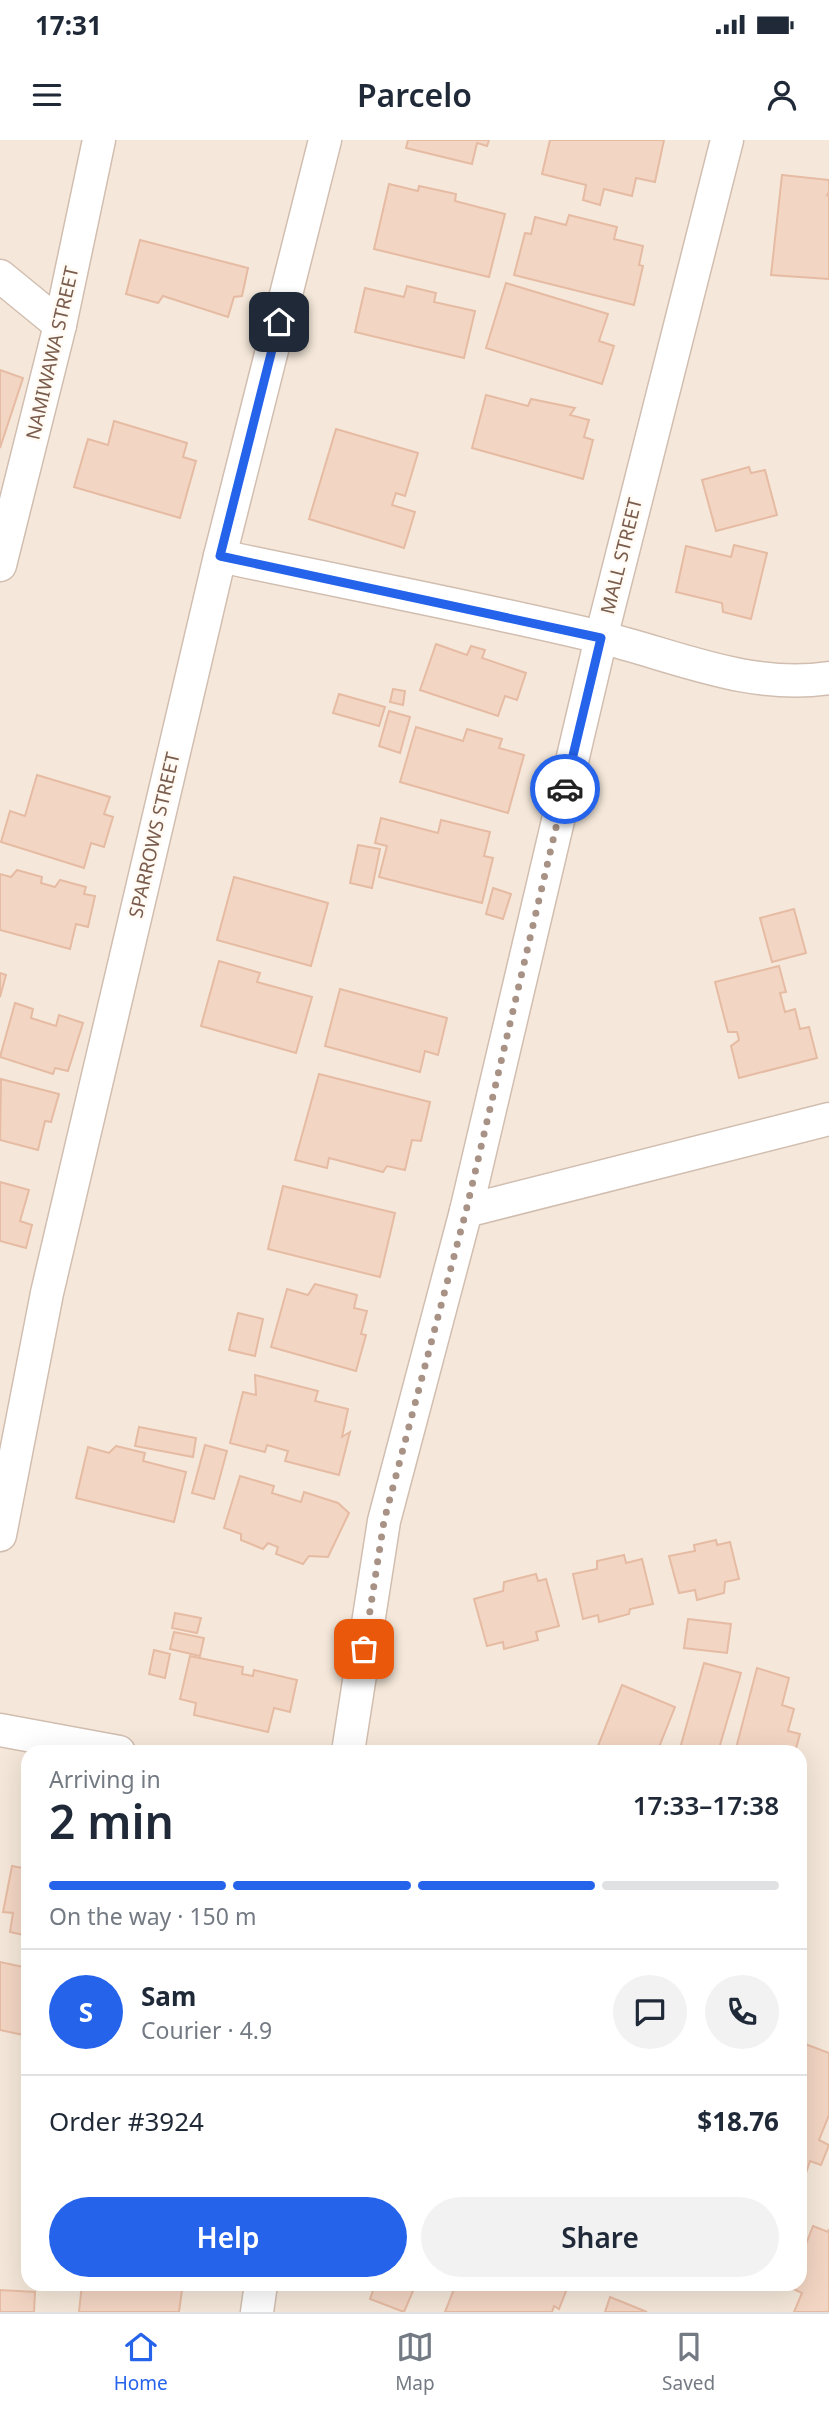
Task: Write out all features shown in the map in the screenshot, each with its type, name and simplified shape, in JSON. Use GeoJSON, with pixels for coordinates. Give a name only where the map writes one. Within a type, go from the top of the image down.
{"type":"FeatureCollection","features":[{"type":"Feature","properties":{"kind":"street","name":"NAMIWAWA STREET"},"geometry":{"type":"LineString","coordinates":[[0,565],[60,325],[99,140]]}},
{"type":"Feature","properties":{"kind":"street","name":"SPARROWS STREET"},"geometry":{"type":"LineString","coordinates":[[0,1535],[47,1293],[220,556],[325,140]]}},
{"type":"Feature","properties":{"kind":"street","name":"MALL STREET"},"geometry":{"type":"LineString","coordinates":[[349,1745],[384,1521],[466,1211],[601,638],[727,140]]}},
{"type":"Feature","properties":{"kind":"street"},"geometry":{"type":"LineString","coordinates":[[0,276],[60,325]]}},
{"type":"Feature","properties":{"kind":"street"},"geometry":{"type":"LineString","coordinates":[[220,556],[601,638],[746,678],[802,682],[829,678]]}},
{"type":"Feature","properties":{"kind":"street"},"geometry":{"type":"LineString","coordinates":[[466,1211],[829,1119]]}},
{"type":"Feature","properties":{"kind":"street"},"geometry":{"type":"LineString","coordinates":[[0,1730],[81,1745]]}},
{"type":"Feature","properties":{"kind":"street"},"geometry":{"type":"LineString","coordinates":[[257,2312],[260,2291]]}},
{"type":"Feature","properties":{"kind":"shaded area"},"geometry":{"type":"Polygon","coordinates":[[[0,140],[829,140],[829,2312],[0,2312],[0,140]]]}},
{"type":"Feature","properties":{"kind":"building"},"geometry":{"type":"Polygon","coordinates":[[[408,140],[489,140],[487,146],[477,143],[472,164],[406,148],[408,140]]]}},
{"type":"Feature","properties":{"kind":"building"},"geometry":{"type":"Polygon","coordinates":[[[550,140],[664,140],[655,182],[636,178],[632,196],[604,189],[600,205],[583,200],[586,185],[542,174],[550,140]]]}},
{"type":"Feature","properties":{"kind":"building"},"geometry":{"type":"Polygon","coordinates":[[[782,175],[829,180],[829,279],[771,275],[782,175]]]}},
{"type":"Feature","properties":{"kind":"building"},"geometry":{"type":"Polygon","coordinates":[[[389,184],[418,191],[419,186],[456,194],[455,201],[505,214],[489,277],[374,249],[389,184]]]}},
{"type":"Feature","properties":{"kind":"building"},"geometry":{"type":"Polygon","coordinates":[[[569,215],[617,227],[614,239],[643,246],[639,265],[643,266],[634,305],[514,275],[525,233],[531,234],[535,217],[566,225],[569,215]]]}},
{"type":"Feature","properties":{"kind":"building"},"geometry":{"type":"Polygon","coordinates":[[[140,240],[248,268],[242,296],[234,297],[228,317],[163,296],[158,303],[126,294],[140,240]]]}},
{"type":"Feature","properties":{"kind":"building"},"geometry":{"type":"Polygon","coordinates":[[[506,283],[608,314],[599,341],[614,346],[602,384],[486,348],[506,283]]]}},
{"type":"Feature","properties":{"kind":"building"},"geometry":{"type":"Polygon","coordinates":[[[407,286],[436,293],[434,302],[475,311],[464,358],[355,332],[365,288],[404,297],[407,286]]]}},
{"type":"Feature","properties":{"kind":"building"},"geometry":{"type":"Polygon","coordinates":[[[0,370],[23,378],[0,448],[0,370]]]}},
{"type":"Feature","properties":{"kind":"building"},"geometry":{"type":"Polygon","coordinates":[[[486,395],[528,406],[531,399],[575,408],[570,415],[589,420],[584,437],[593,440],[583,479],[472,448],[486,395]]]}},
{"type":"Feature","properties":{"kind":"building"},"geometry":{"type":"Polygon","coordinates":[[[114,421],[187,443],[183,457],[196,461],[180,518],[74,487],[88,439],[108,445],[114,421]]]}},
{"type":"Feature","properties":{"kind":"building"},"geometry":{"type":"Polygon","coordinates":[[[336,429],[418,453],[405,496],[396,493],[392,505],[415,512],[404,548],[309,519],[336,429]]]}},
{"type":"Feature","properties":{"kind":"building"},"geometry":{"type":"Polygon","coordinates":[[[749,467],[751,473],[765,470],[777,515],[716,531],[702,480],[749,467]]]}},
{"type":"Feature","properties":{"kind":"building"},"geometry":{"type":"Polygon","coordinates":[[[734,545],[767,553],[751,619],[723,612],[722,603],[676,592],[686,546],[731,557],[734,545]]]}},
{"type":"Feature","properties":{"kind":"building"},"geometry":{"type":"Polygon","coordinates":[[[436,644],[467,655],[471,646],[485,650],[482,658],[526,673],[517,700],[505,696],[498,716],[420,690],[436,644]]]}},
{"type":"Feature","properties":{"kind":"building"},"geometry":{"type":"Polygon","coordinates":[[[393,689],[405,691],[403,705],[390,702],[393,689]]]}},
{"type":"Feature","properties":{"kind":"building"},"geometry":{"type":"Polygon","coordinates":[[[339,694],[385,707],[379,726],[333,713],[339,694]]]}},
{"type":"Feature","properties":{"kind":"building"},"geometry":{"type":"Polygon","coordinates":[[[389,711],[410,717],[400,753],[379,746],[389,711]]]}},
{"type":"Feature","properties":{"kind":"building"},"geometry":{"type":"Polygon","coordinates":[[[416,727],[463,741],[467,729],[502,739],[499,748],[524,755],[508,813],[400,782],[416,727]]]}},
{"type":"Feature","properties":{"kind":"building"},"geometry":{"type":"Polygon","coordinates":[[[37,775],[110,797],[104,814],[113,817],[104,847],[91,843],[84,868],[1,842],[10,811],[25,816],[37,775]]]}},
{"type":"Feature","properties":{"kind":"building"},"geometry":{"type":"Polygon","coordinates":[[[381,818],[438,833],[441,820],[490,832],[484,856],[493,858],[482,903],[379,877],[387,846],[375,843],[381,818]]]}},
{"type":"Feature","properties":{"kind":"building"},"geometry":{"type":"Polygon","coordinates":[[[358,845],[380,849],[372,888],[350,883],[358,845]]]}},
{"type":"Feature","properties":{"kind":"building"},"geometry":{"type":"Polygon","coordinates":[[[17,870],[42,877],[41,883],[55,887],[60,880],[86,887],[84,894],[95,896],[88,927],[76,924],[70,949],[0,930],[0,874],[11,877],[17,870]]]}},
{"type":"Feature","properties":{"kind":"building"},"geometry":{"type":"Polygon","coordinates":[[[234,877],[328,903],[311,966],[217,940],[234,877]]]}},
{"type":"Feature","properties":{"kind":"building"},"geometry":{"type":"Polygon","coordinates":[[[493,888],[511,894],[503,919],[486,914],[493,888]]]}},
{"type":"Feature","properties":{"kind":"building"},"geometry":{"type":"Polygon","coordinates":[[[794,909],[806,953],[772,962],[760,918],[794,909]]]}},
{"type":"Feature","properties":{"kind":"building"},"geometry":{"type":"Polygon","coordinates":[[[219,961],[260,973],[257,982],[312,997],[296,1053],[201,1026],[219,961]]]}},
{"type":"Feature","properties":{"kind":"building"},"geometry":{"type":"Polygon","coordinates":[[[779,966],[786,992],[780,993],[785,1012],[795,1009],[800,1029],[809,1027],[817,1058],[739,1078],[731,1046],[739,1040],[737,1032],[728,1032],[715,982],[779,966]]]}},
{"type":"Feature","properties":{"kind":"building"},"geometry":{"type":"Polygon","coordinates":[[[0,973],[6,975],[0,997],[0,973]]]}},
{"type":"Feature","properties":{"kind":"building"},"geometry":{"type":"Polygon","coordinates":[[[340,989],[447,1018],[438,1055],[425,1051],[420,1072],[325,1046],[340,989]]]}},
{"type":"Feature","properties":{"kind":"building"},"geometry":{"type":"Polygon","coordinates":[[[15,1003],[33,1009],[31,1018],[56,1026],[59,1015],[83,1023],[68,1071],[55,1068],[53,1074],[0,1057],[15,1003]]]}},
{"type":"Feature","properties":{"kind":"building"},"geometry":{"type":"Polygon","coordinates":[[[319,1074],[430,1102],[421,1141],[412,1140],[405,1170],[387,1166],[383,1172],[329,1158],[327,1168],[295,1160],[319,1074]]]}},
{"type":"Feature","properties":{"kind":"building"},"geometry":{"type":"Polygon","coordinates":[[[1,1079],[59,1094],[51,1122],[45,1121],[38,1150],[0,1140],[1,1079]]]}},
{"type":"Feature","properties":{"kind":"building"},"geometry":{"type":"Polygon","coordinates":[[[0,1182],[29,1190],[20,1221],[32,1225],[26,1248],[0,1241],[0,1182]]]}},
{"type":"Feature","properties":{"kind":"building"},"geometry":{"type":"Polygon","coordinates":[[[283,1186],[395,1213],[380,1277],[268,1249],[283,1186]]]}},
{"type":"Feature","properties":{"kind":"building"},"geometry":{"type":"Polygon","coordinates":[[[315,1284],[357,1295],[354,1308],[367,1311],[361,1334],[366,1335],[356,1371],[271,1347],[287,1289],[308,1295],[315,1284]]]}},
{"type":"Feature","properties":{"kind":"building"},"geometry":{"type":"Polygon","coordinates":[[[238,1313],[263,1319],[255,1356],[229,1350],[238,1313]]]}},
{"type":"Feature","properties":{"kind":"building"},"geometry":{"type":"Polygon","coordinates":[[[255,1375],[318,1391],[315,1401],[348,1409],[342,1437],[350,1432],[339,1475],[285,1461],[288,1451],[267,1445],[265,1452],[230,1443],[243,1392],[256,1395],[255,1375]]]}},
{"type":"Feature","properties":{"kind":"building"},"geometry":{"type":"Polygon","coordinates":[[[139,1427],[196,1438],[193,1457],[135,1446],[139,1427]]]}},
{"type":"Feature","properties":{"kind":"building"},"geometry":{"type":"Polygon","coordinates":[[[205,1445],[227,1451],[214,1499],[192,1493],[205,1445]]]}},
{"type":"Feature","properties":{"kind":"building"},"geometry":{"type":"Polygon","coordinates":[[[116,1446],[145,1453],[143,1461],[186,1472],[174,1522],[76,1498],[88,1447],[109,1453],[116,1446]]]}},
{"type":"Feature","properties":{"kind":"building"},"geometry":{"type":"Polygon","coordinates":[[[240,1476],[274,1486],[272,1493],[301,1502],[304,1492],[338,1503],[349,1513],[328,1557],[309,1556],[303,1564],[276,1554],[278,1547],[268,1543],[263,1549],[241,1540],[241,1534],[224,1528],[240,1476]]]}},
{"type":"Feature","properties":{"kind":"building"},"geometry":{"type":"Polygon","coordinates":[[[716,1540],[717,1545],[730,1542],[739,1579],[725,1582],[724,1593],[697,1600],[695,1590],[679,1593],[669,1556],[695,1551],[694,1545],[716,1540]]]}},
{"type":"Feature","properties":{"kind":"building"},"geometry":{"type":"Polygon","coordinates":[[[624,1555],[626,1563],[642,1559],[653,1604],[630,1609],[629,1614],[599,1622],[598,1615],[583,1619],[573,1574],[597,1569],[597,1561],[624,1555]]]}},
{"type":"Feature","properties":{"kind":"building"},"geometry":{"type":"Polygon","coordinates":[[[536,1574],[538,1581],[546,1579],[559,1626],[536,1632],[538,1640],[504,1649],[503,1642],[487,1646],[474,1599],[503,1591],[504,1582],[536,1574]]]}},
{"type":"Feature","properties":{"kind":"building"},"geometry":{"type":"Polygon","coordinates":[[[175,1613],[201,1618],[197,1633],[172,1628],[175,1613]]]}},
{"type":"Feature","properties":{"kind":"building"},"geometry":{"type":"Polygon","coordinates":[[[688,1619],[731,1624],[727,1653],[684,1648],[688,1619]]]}},
{"type":"Feature","properties":{"kind":"building"},"geometry":{"type":"Polygon","coordinates":[[[174,1632],[204,1638],[200,1656],[170,1649],[174,1632]]]}},
{"type":"Feature","properties":{"kind":"building"},"geometry":{"type":"Polygon","coordinates":[[[154,1650],[170,1654],[165,1678],[149,1674],[154,1650]]]}},
{"type":"Feature","properties":{"kind":"building"},"geometry":{"type":"Polygon","coordinates":[[[190,1656],[243,1667],[242,1674],[253,1676],[254,1670],[297,1680],[290,1712],[274,1708],[268,1732],[194,1715],[196,1703],[180,1699],[190,1656]]]}},
{"type":"Feature","properties":{"kind":"building"},"geometry":{"type":"Polygon","coordinates":[[[704,1663],[741,1673],[720,1745],[681,1745],[704,1663]]]}},
{"type":"Feature","properties":{"kind":"building"},"geometry":{"type":"Polygon","coordinates":[[[757,1668],[789,1678],[782,1705],[794,1709],[788,1731],[800,1734],[797,1745],[737,1745],[757,1668]]]}},
{"type":"Feature","properties":{"kind":"building"},"geometry":{"type":"Polygon","coordinates":[[[622,1685],[675,1707],[660,1745],[598,1745],[622,1685]]]}},
{"type":"Feature","properties":{"kind":"building"},"geometry":{"type":"Polygon","coordinates":[[[12,1866],[21,1868],[21,1934],[10,1932],[13,1913],[3,1912],[12,1866]]]}},
{"type":"Feature","properties":{"kind":"building"},"geometry":{"type":"Polygon","coordinates":[[[0,1962],[21,1966],[21,2034],[0,2030],[0,1962]]]}},
{"type":"Feature","properties":{"kind":"building"},"geometry":{"type":"Polygon","coordinates":[[[807,2045],[829,2053],[829,2115],[819,2140],[829,2145],[821,2165],[810,2161],[807,2170],[807,2045]]]}},
{"type":"Feature","properties":{"kind":"building"},"geometry":{"type":"Polygon","coordinates":[[[813,2226],[828,2232],[829,2229],[829,2312],[794,2312],[802,2293],[798,2291],[807,2291],[807,2242],[813,2226]]]}},
{"type":"Feature","properties":{"kind":"building"},"geometry":{"type":"Polygon","coordinates":[[[0,2290],[35,2292],[34,2312],[0,2312],[0,2290]]]}},
{"type":"Feature","properties":{"kind":"building"},"geometry":{"type":"Polygon","coordinates":[[[81,2291],[182,2291],[179,2312],[79,2312],[81,2291]]]}},
{"type":"Feature","properties":{"kind":"building"},"geometry":{"type":"Polygon","coordinates":[[[373,2291],[413,2291],[404,2312],[370,2299],[373,2291]]]}},
{"type":"Feature","properties":{"kind":"building"},"geometry":{"type":"Polygon","coordinates":[[[453,2291],[566,2291],[559,2309],[554,2306],[552,2312],[445,2312],[453,2291]]]}},
{"type":"Feature","properties":{"kind":"building"},"geometry":{"type":"Polygon","coordinates":[[[610,2297],[647,2312],[605,2312],[610,2297]]]}},
{"type":"Feature","properties":{"kind":"way so far"},"geometry":{"type":"LineString","coordinates":[[364,1649],[384,1521],[466,1211],[565,789]]}},
{"type":"Feature","properties":{"kind":"route"},"geometry":{"type":"LineString","coordinates":[[279,322],[220,556],[601,638],[565,789]]}}]}
